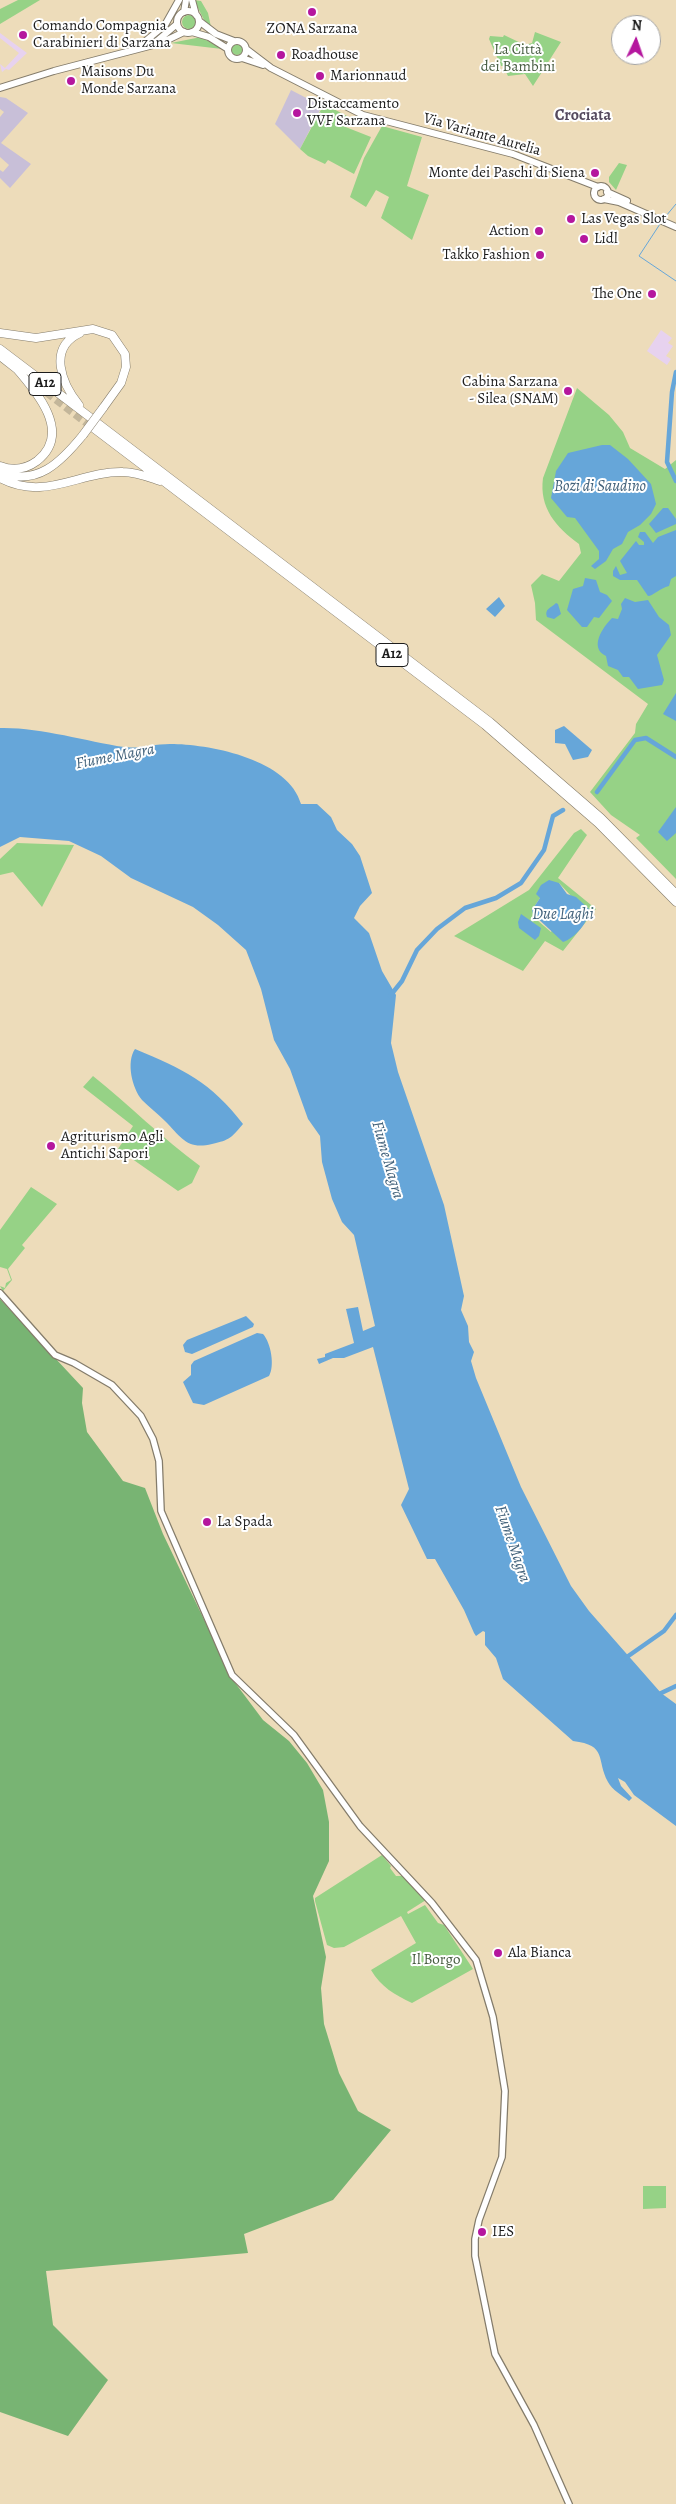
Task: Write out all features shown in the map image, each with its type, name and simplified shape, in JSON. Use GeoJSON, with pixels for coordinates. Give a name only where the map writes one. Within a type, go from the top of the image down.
{"type":"FeatureCollection","features":[{"type":"Feature","properties":{"kind":"highway"},"geometry":{"type":"LineString","coordinates":[[92,330],[70,339],[61,353],[59,363],[66,386],[92,421]]}},
{"type":"Feature","properties":{"kind":"highway"},"geometry":{"type":"LineString","coordinates":[[0,333],[36,338],[92,330],[112,336],[125,354],[126,367],[121,383],[83,435],[57,464],[42,473],[20,477],[0,472]]}},
{"type":"Feature","properties":{"kind":"highway","name":"A12"},"geometry":{"type":"LineString","coordinates":[[0,349],[92,421],[490,722],[601,818],[676,894]]}},
{"type":"Feature","properties":{"kind":"highway","name":"A12"},"geometry":{"type":"LineString","coordinates":[[0,356],[37,385]]}},
{"type":"Feature","properties":{"kind":"highway"},"geometry":{"type":"LineString","coordinates":[[0,466],[15,469],[36,462],[46,451],[51,435],[50,418],[43,402],[16,368]]}},
{"type":"Feature","properties":{"kind":"highway","name":"A12"},"geometry":{"type":"LineString","coordinates":[[92,421],[167,484],[485,726],[598,822],[676,902]]}},
{"type":"Feature","properties":{"kind":"highway"},"geometry":{"type":"LineString","coordinates":[[0,478],[18,485],[46,488],[96,475],[123,472],[142,474],[167,484]]}},
{"type":"Feature","properties":{"kind":"main road"},"geometry":{"type":"LineString","coordinates":[[135,50],[164,25],[179,0]]}},
{"type":"Feature","properties":{"kind":"main road"},"geometry":{"type":"LineString","coordinates":[[135,50],[163,38],[177,24],[178,17],[184,12],[186,0]]}},
{"type":"Feature","properties":{"kind":"main road"},"geometry":{"type":"LineString","coordinates":[[0,87],[62,73],[78,66],[161,43],[198,28],[192,0]]}},
{"type":"Feature","properties":{"kind":"main road","name":"Via Variante Aurelia"},"geometry":{"type":"LineString","coordinates":[[184,12],[190,12],[216,34],[242,42],[246,49],[271,68]]}},
{"type":"Feature","properties":{"kind":"main road","name":"Via Variante Aurelia"},"geometry":{"type":"LineString","coordinates":[[177,24],[188,32],[202,34],[228,48],[231,57],[242,58],[271,68],[363,116],[513,154],[596,190],[604,188],[607,192],[676,223]]}},
{"type":"Feature","properties":{"kind":"main road"},"geometry":{"type":"LineString","coordinates":[[228,48],[234,41]]}},
{"type":"Feature","properties":{"kind":"main road"},"geometry":{"type":"LineString","coordinates":[[242,58],[246,49]]}},
{"type":"Feature","properties":{"kind":"main road","name":"Via Variante Aurelia"},"geometry":{"type":"LineString","coordinates":[[596,190],[598,199],[620,202],[676,227]]}},
{"type":"Feature","properties":{"kind":"main road"},"geometry":{"type":"LineString","coordinates":[[604,199],[607,192]]}},
{"type":"Feature","properties":{"kind":"main road"},"geometry":{"type":"LineString","coordinates":[[0,1293],[55,1355],[112,1385],[141,1416],[153,1439],[159,1461],[161,1511],[232,1675],[294,1735],[360,1826],[432,1903],[471,1952],[485,1988],[502,2060],[505,2091],[502,2157],[477,2230],[475,2256],[495,2354],[534,2424],[569,2504]]}},
{"type":"Feature","properties":{"kind":"shaded area"},"geometry":{"type":"Polygon","coordinates":[[[0,33],[27,53],[9,70],[6,69],[2,72],[0,64],[5,68],[19,53],[0,38],[0,33]]]}},
{"type":"Feature","properties":{"kind":"shaded area"},"geometry":{"type":"Polygon","coordinates":[[[291,90],[314,102],[317,106],[319,104],[322,106],[300,149],[275,124],[291,90]]]}},
{"type":"Feature","properties":{"kind":"shaded area"},"geometry":{"type":"Polygon","coordinates":[[[0,97],[6,98],[28,113],[1,143],[31,164],[10,188],[0,178],[0,170],[3,172],[9,165],[0,157],[0,117],[4,112],[0,109],[0,97]]]}},
{"type":"Feature","properties":{"kind":"shaded area"},"geometry":{"type":"Polygon","coordinates":[[[661,330],[672,338],[668,343],[673,346],[666,356],[671,359],[667,365],[647,351],[661,330]]]}},
{"type":"Feature","properties":{"kind":"green space"},"geometry":{"type":"Polygon","coordinates":[[[18,0],[40,0],[0,24],[0,9],[18,0]]]}},
{"type":"Feature","properties":{"kind":"green space"},"geometry":{"type":"Polygon","coordinates":[[[194,0],[201,1],[208,13],[211,27],[204,20],[194,0]]]}},
{"type":"Feature","properties":{"kind":"green space"},"geometry":{"type":"Polygon","coordinates":[[[186,15],[192,15],[196,22],[192,29],[186,29],[182,25],[182,19],[186,15]]]}},
{"type":"Feature","properties":{"kind":"green space","name":"La Città dei Bambini"},"geometry":{"type":"Polygon","coordinates":[[[535,32],[561,42],[533,86],[525,74],[508,76],[503,66],[501,66],[489,39],[490,36],[503,37],[504,35],[525,45],[532,43],[535,32]]]}},
{"type":"Feature","properties":{"kind":"green space"},"geometry":{"type":"Polygon","coordinates":[[[201,37],[222,49],[171,43],[201,37]]]}},
{"type":"Feature","properties":{"kind":"green space"},"geometry":{"type":"Polygon","coordinates":[[[237,43],[243,49],[237,55],[231,49],[237,43]]]}},
{"type":"Feature","properties":{"kind":"green space"},"geometry":{"type":"Polygon","coordinates":[[[324,104],[347,116],[343,126],[371,137],[354,174],[328,160],[325,164],[308,156],[300,149],[324,104]]]}},
{"type":"Feature","properties":{"kind":"green space"},"geometry":{"type":"Polygon","coordinates":[[[382,126],[422,137],[407,186],[429,195],[412,240],[381,218],[389,197],[376,190],[366,207],[350,197],[364,158],[382,126]]]}},
{"type":"Feature","properties":{"kind":"green space"},"geometry":{"type":"Polygon","coordinates":[[[619,163],[627,165],[616,190],[609,182],[609,177],[619,163]]]}},
{"type":"Feature","properties":{"kind":"green space"},"geometry":{"type":"Polygon","coordinates":[[[577,388],[609,415],[623,432],[630,448],[665,469],[676,460],[676,879],[636,838],[640,835],[611,815],[590,792],[635,733],[636,724],[648,704],[536,620],[531,585],[542,574],[559,581],[581,553],[579,544],[556,524],[551,516],[542,489],[543,478],[577,388]]]}},
{"type":"Feature","properties":{"kind":"green space"},"geometry":{"type":"Polygon","coordinates":[[[581,829],[587,835],[558,878],[596,909],[563,951],[545,941],[523,971],[454,936],[529,890],[574,833],[581,829]],[[559,883],[540,898],[532,910],[537,920],[551,932],[572,897],[559,883]]]}},
{"type":"Feature","properties":{"kind":"green space"},"geometry":{"type":"Polygon","coordinates":[[[17,843],[74,845],[42,907],[13,872],[0,875],[0,859],[17,843]]]}},
{"type":"Feature","properties":{"kind":"green space"},"geometry":{"type":"Polygon","coordinates":[[[93,1076],[200,1166],[192,1183],[178,1191],[118,1149],[133,1126],[83,1087],[93,1076]]]}},
{"type":"Feature","properties":{"kind":"green space"},"geometry":{"type":"Polygon","coordinates":[[[31,1187],[57,1204],[22,1245],[25,1248],[8,1269],[12,1280],[3,1291],[0,1286],[5,1288],[6,1283],[11,1280],[7,1269],[0,1267],[0,1230],[31,1187]]]}},
{"type":"Feature","properties":{"kind":"green space"},"geometry":{"type":"Polygon","coordinates":[[[0,1299],[83,1388],[82,1403],[87,1432],[123,1481],[145,1488],[163,1534],[233,1680],[263,1720],[289,1741],[307,1763],[323,1790],[329,1822],[329,1861],[313,1896],[326,1957],[321,1988],[324,2024],[339,2073],[358,2111],[391,2130],[333,2200],[244,2234],[248,2253],[46,2271],[53,2325],[108,2380],[68,2436],[0,2412],[0,1299]]]}},
{"type":"Feature","properties":{"kind":"green space","name":"Il Borgo"},"geometry":{"type":"Polygon","coordinates":[[[382,1855],[396,1876],[402,1876],[426,1900],[407,1912],[408,1914],[425,1905],[438,1923],[444,1925],[473,1969],[412,2003],[389,1990],[371,1970],[416,1943],[401,1916],[344,1947],[334,1948],[327,1945],[315,1901],[315,1898],[382,1855]]]}},
{"type":"Feature","properties":{"kind":"green space"},"geometry":{"type":"Polygon","coordinates":[[[643,2186],[666,2186],[666,2208],[643,2209],[643,2186]]]}},
{"type":"Feature","properties":{"kind":"water","name":"Bozi di Saudino"},"geometry":{"type":"Polygon","coordinates":[[[610,445],[628,459],[651,484],[656,504],[651,514],[640,525],[628,532],[622,544],[613,549],[606,561],[595,569],[591,566],[599,559],[599,551],[575,518],[567,517],[551,498],[556,471],[568,453],[610,445]]]}},
{"type":"Feature","properties":{"kind":"water"},"geometry":{"type":"Polygon","coordinates":[[[663,508],[668,508],[676,519],[676,524],[656,533],[649,524],[663,508]]]}},
{"type":"Feature","properties":{"kind":"water"},"geometry":{"type":"Polygon","coordinates":[[[676,530],[676,576],[671,579],[669,586],[648,596],[637,580],[620,580],[613,576],[616,566],[620,575],[627,573],[620,561],[636,541],[639,545],[644,545],[644,542],[638,537],[640,532],[645,532],[653,543],[658,537],[676,530]]]}},
{"type":"Feature","properties":{"kind":"water"},"geometry":{"type":"Polygon","coordinates":[[[585,578],[596,580],[600,592],[607,595],[612,601],[599,618],[594,617],[587,627],[582,627],[567,610],[573,589],[583,586],[585,578]]]}},
{"type":"Feature","properties":{"kind":"water"},"geometry":{"type":"Polygon","coordinates":[[[499,597],[505,606],[495,617],[486,609],[499,597]]]}},
{"type":"Feature","properties":{"kind":"water"},"geometry":{"type":"Polygon","coordinates":[[[625,598],[635,602],[648,600],[659,617],[669,625],[671,635],[657,655],[664,680],[662,685],[638,689],[629,677],[623,677],[618,670],[608,666],[606,656],[598,648],[601,632],[612,618],[618,619],[622,609],[621,604],[625,598]]]}},
{"type":"Feature","properties":{"kind":"water"},"geometry":{"type":"Polygon","coordinates":[[[556,603],[561,614],[554,619],[547,617],[547,610],[556,603]]]}},
{"type":"Feature","properties":{"kind":"water"},"geometry":{"type":"Polygon","coordinates":[[[676,693],[676,721],[663,714],[676,693]]]}},
{"type":"Feature","properties":{"kind":"water"},"geometry":{"type":"Polygon","coordinates":[[[564,726],[592,750],[588,757],[573,760],[565,744],[555,743],[555,730],[564,726]]]}},
{"type":"Feature","properties":{"kind":"water","name":"Fiume Magra"},"geometry":{"type":"Polygon","coordinates":[[[0,728],[46,732],[124,747],[168,744],[190,745],[248,758],[282,776],[294,789],[301,804],[317,804],[331,817],[337,830],[352,844],[360,856],[372,893],[360,906],[354,918],[369,933],[382,971],[396,995],[391,1043],[398,1072],[444,1205],[464,1296],[461,1310],[468,1326],[469,1342],[474,1352],[471,1361],[476,1378],[521,1487],[571,1586],[589,1611],[661,1693],[676,1704],[676,1826],[634,1795],[625,1782],[618,1778],[621,1786],[632,1798],[629,1801],[615,1790],[608,1782],[599,1755],[592,1746],[573,1741],[503,1679],[496,1658],[485,1645],[485,1632],[483,1631],[476,1636],[464,1610],[435,1559],[427,1559],[401,1505],[409,1489],[373,1347],[344,1358],[333,1358],[319,1364],[317,1359],[325,1357],[325,1354],[354,1343],[346,1309],[358,1307],[363,1331],[375,1326],[354,1235],[342,1222],[332,1199],[322,1162],[320,1136],[308,1119],[290,1069],[274,1040],[261,989],[246,950],[218,925],[193,907],[131,878],[101,856],[69,841],[20,837],[0,847],[0,728]]]}},
{"type":"Feature","properties":{"kind":"water"},"geometry":{"type":"Polygon","coordinates":[[[676,807],[676,833],[667,841],[658,832],[676,807]]]}},
{"type":"Feature","properties":{"kind":"water","name":"Due Laghi"},"geometry":{"type":"Polygon","coordinates":[[[549,880],[559,883],[567,894],[576,897],[589,909],[589,914],[584,924],[572,937],[563,942],[533,914],[532,910],[540,898],[536,894],[541,885],[549,880]]]}},
{"type":"Feature","properties":{"kind":"water"},"geometry":{"type":"Polygon","coordinates":[[[521,914],[541,928],[539,936],[535,940],[519,928],[518,922],[521,914]]]}},
{"type":"Feature","properties":{"kind":"water"},"geometry":{"type":"Polygon","coordinates":[[[135,1049],[168,1063],[195,1078],[219,1097],[243,1124],[227,1140],[204,1145],[191,1144],[185,1141],[138,1095],[131,1075],[132,1054],[135,1049]]]}},
{"type":"Feature","properties":{"kind":"water"},"geometry":{"type":"Polygon","coordinates":[[[246,1316],[254,1324],[253,1327],[192,1354],[185,1352],[183,1345],[187,1340],[246,1316]]]}},
{"type":"Feature","properties":{"kind":"water"},"geometry":{"type":"Polygon","coordinates":[[[257,1333],[263,1334],[270,1349],[272,1366],[269,1376],[204,1405],[193,1403],[183,1382],[191,1375],[191,1365],[194,1361],[257,1333]]]}},
{"type":"Feature","properties":{"kind":"waterway"},"geometry":{"type":"LineString","coordinates":[[666,216],[676,204]]}},
{"type":"Feature","properties":{"kind":"waterway"},"geometry":{"type":"LineString","coordinates":[[660,224],[639,256],[676,281]]}},
{"type":"Feature","properties":{"kind":"waterway"},"geometry":{"type":"LineString","coordinates":[[676,372],[672,392],[667,462],[676,481]]}},
{"type":"Feature","properties":{"kind":"waterway"},"geometry":{"type":"LineString","coordinates":[[597,792],[635,740],[646,738],[676,757]]}},
{"type":"Feature","properties":{"kind":"waterway"},"geometry":{"type":"LineString","coordinates":[[390,996],[402,981],[417,950],[437,929],[465,908],[496,898],[521,883],[544,850],[553,816],[563,810]]}},
{"type":"Feature","properties":{"kind":"waterway"},"geometry":{"type":"LineString","coordinates":[[624,1659],[664,1631],[676,1615]]}},
{"type":"Feature","properties":{"kind":"waterway"},"geometry":{"type":"LineString","coordinates":[[657,1695],[676,1686]]}},
{"type":"Feature","properties":{"kind":"tunnel"},"geometry":{"type":"LineString","coordinates":[[37,385],[92,427]]}},
{"type":"Feature","properties":{"kind":"place","name":"ZONA Sarzana"},"geometry":{"type":"Point","coordinates":[312,12]}},
{"type":"Feature","properties":{"kind":"place","name":"Comando Compagnia Carabinieri di Sarzana"},"geometry":{"type":"Point","coordinates":[23,35]}},
{"type":"Feature","properties":{"kind":"place","name":"Roadhouse"},"geometry":{"type":"Point","coordinates":[281,55]}},
{"type":"Feature","properties":{"kind":"place","name":"Marionnaud"},"geometry":{"type":"Point","coordinates":[320,76]}},
{"type":"Feature","properties":{"kind":"place","name":"Maisons Du Monde Sarzana"},"geometry":{"type":"Point","coordinates":[71,81]}},
{"type":"Feature","properties":{"kind":"place","name":"Distaccamento VVF Sarzana"},"geometry":{"type":"Point","coordinates":[297,113]}},
{"type":"Feature","properties":{"kind":"place","name":"Monte dei Paschi di Siena"},"geometry":{"type":"Point","coordinates":[595,173]}},
{"type":"Feature","properties":{"kind":"place","name":"Las Vegas Slot"},"geometry":{"type":"Point","coordinates":[571,219]}},
{"type":"Feature","properties":{"kind":"place","name":"Action"},"geometry":{"type":"Point","coordinates":[539,231]}},
{"type":"Feature","properties":{"kind":"place","name":"Lidl"},"geometry":{"type":"Point","coordinates":[584,239]}},
{"type":"Feature","properties":{"kind":"place","name":"Takko Fashion"},"geometry":{"type":"Point","coordinates":[540,255]}},
{"type":"Feature","properties":{"kind":"place","name":"The One"},"geometry":{"type":"Point","coordinates":[652,294]}},
{"type":"Feature","properties":{"kind":"place","name":"Cabina Sarzana - Silea (SNAM)"},"geometry":{"type":"Point","coordinates":[568,391]}},
{"type":"Feature","properties":{"kind":"place","name":"Agriturismo Agli Antichi Sapori"},"geometry":{"type":"Point","coordinates":[51,1146]}},
{"type":"Feature","properties":{"kind":"place","name":"La Spada"},"geometry":{"type":"Point","coordinates":[207,1522]}},
{"type":"Feature","properties":{"kind":"place","name":"Ala Bianca"},"geometry":{"type":"Point","coordinates":[498,1953]}},
{"type":"Feature","properties":{"kind":"place","name":"IES"},"geometry":{"type":"Point","coordinates":[482,2232]}},
{"type":"Feature","properties":{"kind":"district","name":"Crociata"},"geometry":{"type":"Point","coordinates":[583,116]}}]}
